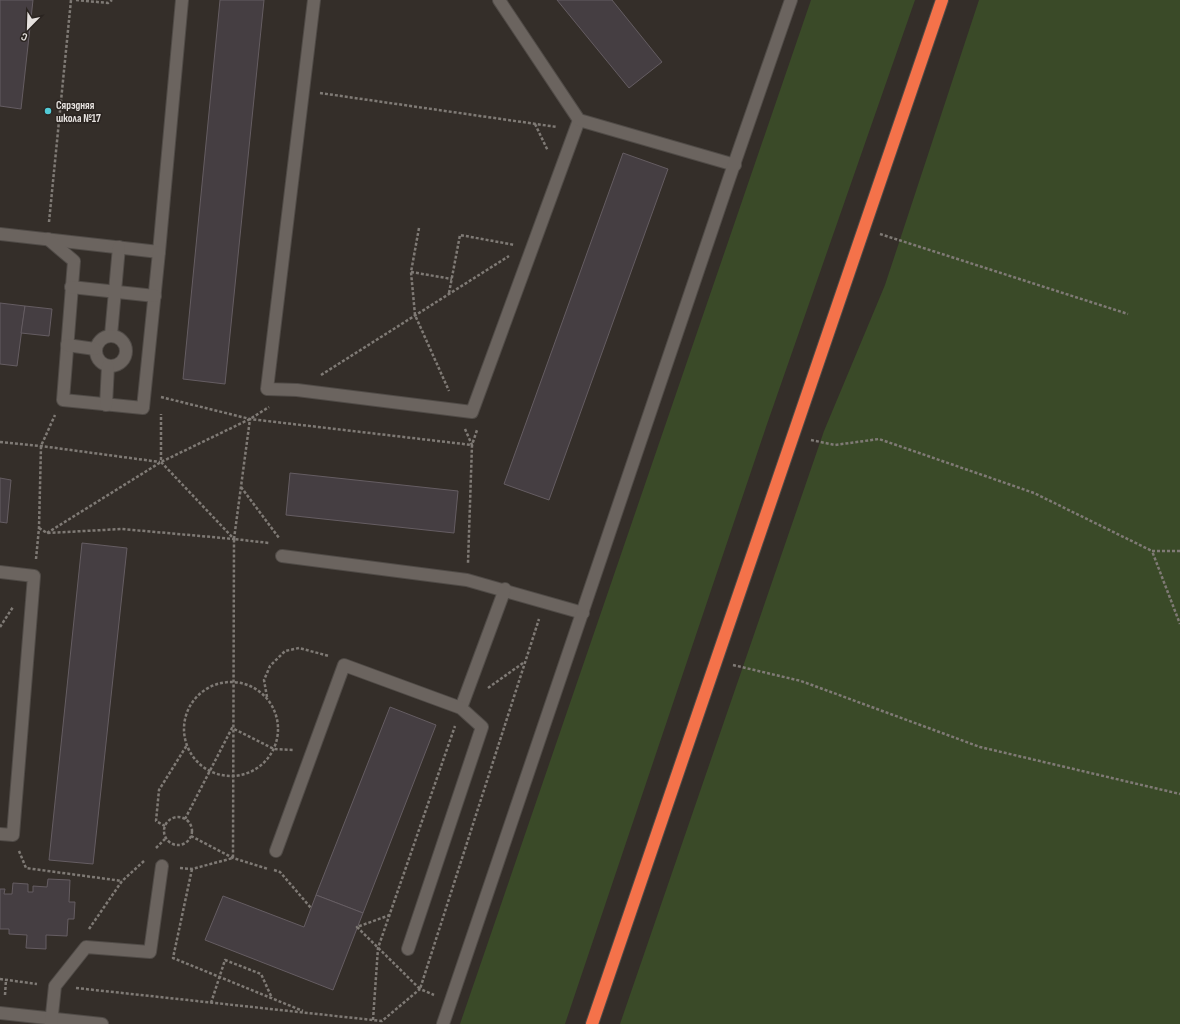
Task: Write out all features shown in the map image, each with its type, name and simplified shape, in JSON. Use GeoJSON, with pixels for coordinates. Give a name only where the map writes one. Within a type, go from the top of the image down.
{"type":"FeatureCollection","features":[{"type":"Feature","properties":{"kind":"highway"},"geometry":{"type":"LineString","coordinates":[[592,1024],[942,0]]}},
{"type":"Feature","properties":{"kind":"street"},"geometry":{"type":"LineString","coordinates":[[48,239],[74,261],[62,400],[143,408],[155,296],[182,0]]}},
{"type":"Feature","properties":{"kind":"street"},"geometry":{"type":"LineString","coordinates":[[314,0],[267,389],[297,390],[472,412],[577,125]]}},
{"type":"Feature","properties":{"kind":"street"},"geometry":{"type":"LineString","coordinates":[[499,0],[577,125],[735,165]]}},
{"type":"Feature","properties":{"kind":"street"},"geometry":{"type":"LineString","coordinates":[[443,1024],[791,0]]}},
{"type":"Feature","properties":{"kind":"street"},"geometry":{"type":"LineString","coordinates":[[0,234],[159,252]]}},
{"type":"Feature","properties":{"kind":"street"},"geometry":{"type":"LineString","coordinates":[[111,336],[119,247]]}},
{"type":"Feature","properties":{"kind":"street"},"geometry":{"type":"LineString","coordinates":[[72,287],[155,296]]}},
{"type":"Feature","properties":{"kind":"street"},"geometry":{"type":"LineString","coordinates":[[111,336],[120,338],[125,344],[126,352],[124,360],[118,365],[108,366],[99,361],[95,349],[101,339],[111,336]]}},
{"type":"Feature","properties":{"kind":"street"},"geometry":{"type":"LineString","coordinates":[[67,345],[95,349]]}},
{"type":"Feature","properties":{"kind":"street"},"geometry":{"type":"LineString","coordinates":[[126,352],[149,353]]}},
{"type":"Feature","properties":{"kind":"street"},"geometry":{"type":"LineString","coordinates":[[106,405],[108,366]]}},
{"type":"Feature","properties":{"kind":"street"},"geometry":{"type":"LineString","coordinates":[[283,551],[467,580],[505,589],[583,613]]}},
{"type":"Feature","properties":{"kind":"street"},"geometry":{"type":"LineString","coordinates":[[0,572],[34,576],[13,835],[0,834]]}},
{"type":"Feature","properties":{"kind":"street"},"geometry":{"type":"LineString","coordinates":[[462,708],[505,589]]}},
{"type":"Feature","properties":{"kind":"street"},"geometry":{"type":"LineString","coordinates":[[276,851],[344,665],[462,708],[482,727],[408,949]]}},
{"type":"Feature","properties":{"kind":"street"},"geometry":{"type":"LineString","coordinates":[[51,1021],[55,986],[86,947],[150,952],[162,866]]}},
{"type":"Feature","properties":{"kind":"street"},"geometry":{"type":"LineString","coordinates":[[0,1013],[51,1021],[102,1024]]}},
{"type":"Feature","properties":{"kind":"path"},"geometry":{"type":"LineString","coordinates":[[48,239],[71,0]]}},
{"type":"Feature","properties":{"kind":"path"},"geometry":{"type":"LineString","coordinates":[[76,0],[108,3],[112,0]]}},
{"type":"Feature","properties":{"kind":"path"},"geometry":{"type":"LineString","coordinates":[[303,91],[535,124],[577,125]]}},
{"type":"Feature","properties":{"kind":"path"},"geometry":{"type":"LineString","coordinates":[[535,124],[559,173]]}},
{"type":"Feature","properties":{"kind":"path"},"geometry":{"type":"LineString","coordinates":[[864,229],[1128,314]]}},
{"type":"Feature","properties":{"kind":"path"},"geometry":{"type":"LineString","coordinates":[[449,294],[460,235],[517,245]]}},
{"type":"Feature","properties":{"kind":"path"},"geometry":{"type":"LineString","coordinates":[[411,272],[452,280]]}},
{"type":"Feature","properties":{"kind":"path"},"geometry":{"type":"LineString","coordinates":[[161,404],[162,389]]}},
{"type":"Feature","properties":{"kind":"path"},"geometry":{"type":"LineString","coordinates":[[144,397],[161,397],[250,419],[472,445],[467,580]]}},
{"type":"Feature","properties":{"kind":"path"},"geometry":{"type":"LineString","coordinates":[[34,576],[39,528],[41,446],[62,400]]}},
{"type":"Feature","properties":{"kind":"path"},"geometry":{"type":"LineString","coordinates":[[161,411],[161,462]]}},
{"type":"Feature","properties":{"kind":"path"},"geometry":{"type":"LineString","coordinates":[[233,858],[232,728],[235,682],[234,539],[250,419]]}},
{"type":"Feature","properties":{"kind":"path"},"geometry":{"type":"LineString","coordinates":[[793,437],[835,444],[879,439],[1034,493],[1152,551],[1180,551]]}},
{"type":"Feature","properties":{"kind":"path"},"geometry":{"type":"LineString","coordinates":[[0,442],[161,462],[234,539]]}},
{"type":"Feature","properties":{"kind":"path"},"geometry":{"type":"LineString","coordinates":[[241,487],[283,551]]}},
{"type":"Feature","properties":{"kind":"path"},"geometry":{"type":"LineString","coordinates":[[39,528],[47,533],[122,529],[234,539],[283,551]]}},
{"type":"Feature","properties":{"kind":"path"},"geometry":{"type":"LineString","coordinates":[[1152,551],[1180,624]]}},
{"type":"Feature","properties":{"kind":"path"},"geometry":{"type":"LineString","coordinates":[[0,627],[17,602]]}},
{"type":"Feature","properties":{"kind":"path"},"geometry":{"type":"LineString","coordinates":[[267,697],[252,686],[235,682],[220,683],[207,688],[196,697],[188,709],[184,723],[187,745],[198,762],[210,771],[221,775],[233,776],[250,772],[264,763],[274,749],[278,731],[276,713],[267,697],[264,680],[270,666],[285,651],[299,648],[330,656],[344,665]]}},
{"type":"Feature","properties":{"kind":"path"},"geometry":{"type":"LineString","coordinates":[[717,660],[744,669],[801,681],[980,747],[1180,794]]}},
{"type":"Feature","properties":{"kind":"path"},"geometry":{"type":"LineString","coordinates":[[486,690],[524,663]]}},
{"type":"Feature","properties":{"kind":"path"},"geometry":{"type":"LineString","coordinates":[[373,1020],[378,948],[462,708]]}},
{"type":"Feature","properties":{"kind":"path"},"geometry":{"type":"LineString","coordinates":[[232,728],[274,749],[313,750]]}},
{"type":"Feature","properties":{"kind":"path"},"geometry":{"type":"LineString","coordinates":[[185,819],[232,728]]}},
{"type":"Feature","properties":{"kind":"path"},"geometry":{"type":"LineString","coordinates":[[165,826],[156,821],[159,790],[187,745]]}},
{"type":"Feature","properties":{"kind":"path"},"geometry":{"type":"LineString","coordinates":[[173,817],[185,819],[190,823],[191,836],[188,842],[176,846],[170,844],[165,839],[163,833],[167,821],[173,817]]}},
{"type":"Feature","properties":{"kind":"path"},"geometry":{"type":"LineString","coordinates":[[13,835],[26,868],[122,881]]}},
{"type":"Feature","properties":{"kind":"path"},"geometry":{"type":"LineString","coordinates":[[191,836],[233,858],[280,872],[311,908]]}},
{"type":"Feature","properties":{"kind":"path"},"geometry":{"type":"LineString","coordinates":[[151,853],[165,839]]}},
{"type":"Feature","properties":{"kind":"path"},"geometry":{"type":"LineString","coordinates":[[86,947],[86,932],[122,881],[147,858]]}},
{"type":"Feature","properties":{"kind":"path"},"geometry":{"type":"LineString","coordinates":[[142,863],[192,869],[233,858]]}},
{"type":"Feature","properties":{"kind":"path"},"geometry":{"type":"LineString","coordinates":[[192,869],[173,958],[307,1013]]}},
{"type":"Feature","properties":{"kind":"path"},"geometry":{"type":"LineString","coordinates":[[357,927],[390,915]]}},
{"type":"Feature","properties":{"kind":"path"},"geometry":{"type":"LineString","coordinates":[[211,1003],[225,960],[261,974],[272,998]]}},
{"type":"Feature","properties":{"kind":"path"},"geometry":{"type":"LineString","coordinates":[[0,979],[373,1020],[381,1023],[420,989],[451,1001]]}},
{"type":"Feature","properties":{"kind":"green space"},"geometry":{"type":"Polygon","coordinates":[[[811,0],[915,0],[766,427],[565,1024],[460,1024],[811,0]]]}},
{"type":"Feature","properties":{"kind":"green space"},"geometry":{"type":"Polygon","coordinates":[[[979,0],[1180,0],[1180,1024],[620,1024],[824,431],[885,285],[979,0]]]}},
{"type":"Feature","properties":{"kind":"building"},"geometry":{"type":"Polygon","coordinates":[[[0,0],[33,0],[21,109],[0,106],[0,0]]]}},
{"type":"Feature","properties":{"kind":"building"},"geometry":{"type":"Polygon","coordinates":[[[220,0],[264,0],[225,384],[183,379],[220,0]]]}},
{"type":"Feature","properties":{"kind":"building"},"geometry":{"type":"Polygon","coordinates":[[[557,0],[612,0],[662,62],[629,88],[557,0]]]}},
{"type":"Feature","properties":{"kind":"building"},"geometry":{"type":"Polygon","coordinates":[[[623,153],[668,169],[549,500],[504,484],[623,153]]]}},
{"type":"Feature","properties":{"kind":"building"},"geometry":{"type":"Polygon","coordinates":[[[0,303],[25,306],[17,366],[0,364],[0,303]]]}},
{"type":"Feature","properties":{"kind":"building"},"geometry":{"type":"Polygon","coordinates":[[[25,306],[52,309],[49,336],[21,333],[25,306]]]}},
{"type":"Feature","properties":{"kind":"building"},"geometry":{"type":"Polygon","coordinates":[[[290,473],[458,491],[454,533],[286,515],[290,473]]]}},
{"type":"Feature","properties":{"kind":"building"},"geometry":{"type":"Polygon","coordinates":[[[0,478],[11,480],[7,523],[0,522],[0,478]]]}},
{"type":"Feature","properties":{"kind":"building"},"geometry":{"type":"Polygon","coordinates":[[[82,543],[127,548],[93,864],[49,860],[82,543]]]}},
{"type":"Feature","properties":{"kind":"building"},"geometry":{"type":"Polygon","coordinates":[[[390,707],[436,725],[363,913],[316,895],[390,707]]]}},
{"type":"Feature","properties":{"kind":"building"},"geometry":{"type":"Polygon","coordinates":[[[48,879],[70,880],[69,902],[75,902],[74,919],[68,919],[67,936],[46,935],[46,949],[26,948],[27,935],[9,934],[9,929],[0,929],[0,889],[5,889],[4,894],[12,894],[13,883],[28,884],[28,892],[33,892],[33,886],[47,887],[48,879]]]}},
{"type":"Feature","properties":{"kind":"building"},"geometry":{"type":"Polygon","coordinates":[[[316,895],[363,913],[333,990],[205,940],[223,896],[304,927],[316,895]]]}},
{"type":"Feature","properties":{"kind":"place","name":"Сярэдняя школа №17"},"geometry":{"type":"Point","coordinates":[48,111]}}]}
